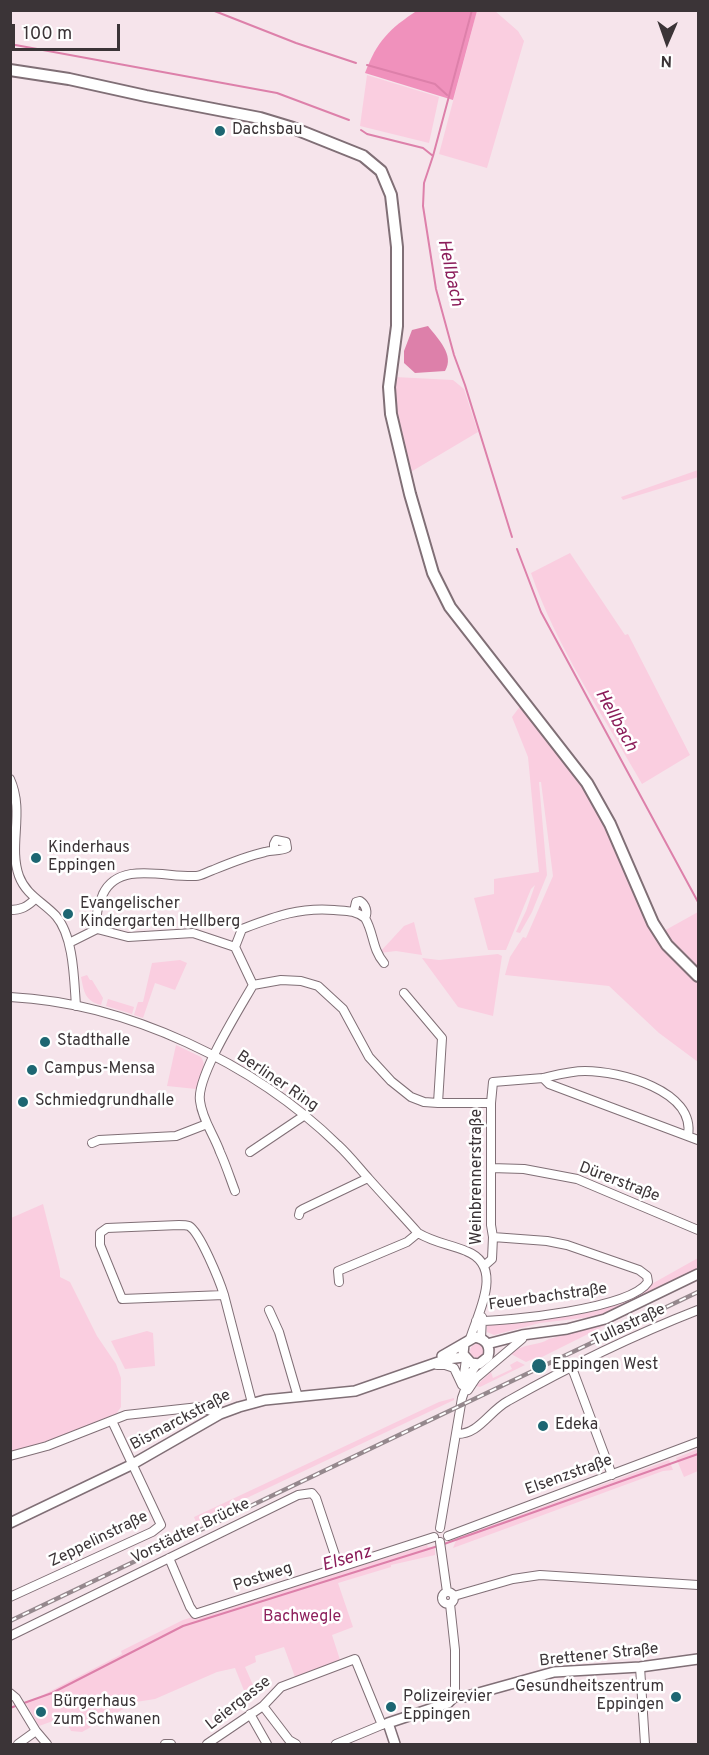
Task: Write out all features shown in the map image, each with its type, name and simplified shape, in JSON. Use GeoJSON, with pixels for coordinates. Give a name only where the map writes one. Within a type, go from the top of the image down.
{"type":"FeatureCollection","features":[{"type":"Feature","properties":{"kind":"main road"},"geometry":{"type":"LineString","coordinates":[[10,70],[69,79],[260,118],[293,128],[363,156],[381,171],[391,195],[397,248],[397,326],[389,387],[391,414],[410,494],[435,580],[450,607],[587,783],[610,824],[653,923],[667,945],[699,976]]}},
{"type":"Feature","properties":{"kind":"street"},"geometry":{"type":"LineString","coordinates":[[10,779],[16,792],[18,808],[16,847],[19,875],[35,899],[61,923],[69,944],[76,1006]]}},
{"type":"Feature","properties":{"kind":"street"},"geometry":{"type":"LineString","coordinates":[[97,929],[96,910],[106,888],[119,877],[160,872],[197,876],[239,859],[274,850]]}},
{"type":"Feature","properties":{"kind":"street"},"geometry":{"type":"LineString","coordinates":[[10,910],[19,910],[28,906],[35,899]]}},
{"type":"Feature","properties":{"kind":"street"},"geometry":{"type":"LineString","coordinates":[[354,911],[356,902],[360,901],[365,906],[367,914],[365,918],[373,945],[384,963]]}},
{"type":"Feature","properties":{"kind":"street"},"geometry":{"type":"LineString","coordinates":[[235,947],[242,929],[285,913],[309,909],[354,911],[365,918]]}},
{"type":"Feature","properties":{"kind":"street"},"geometry":{"type":"LineString","coordinates":[[69,944],[97,929],[128,936],[193,933],[235,947],[253,985]]}},
{"type":"Feature","properties":{"kind":"street"},"geometry":{"type":"LineString","coordinates":[[253,985],[281,980],[302,981],[318,986],[343,1009],[369,1057],[391,1081],[411,1097],[424,1102],[491,1103]]}},
{"type":"Feature","properties":{"kind":"street"},"geometry":{"type":"LineString","coordinates":[[235,1191],[207,1124],[200,1094],[214,1056],[253,985]]}},
{"type":"Feature","properties":{"kind":"street"},"geometry":{"type":"LineString","coordinates":[[404,993],[442,1038],[438,1103]]}},
{"type":"Feature","properties":{"kind":"street","name":"Berliner Ring"},"geometry":{"type":"LineString","coordinates":[[10,997],[52,1001],[103,1012],[151,1027],[188,1042],[214,1056],[250,1077],[305,1115],[339,1146],[418,1233],[433,1242],[474,1255],[484,1266]]}},
{"type":"Feature","properties":{"kind":"street"},"geometry":{"type":"LineString","coordinates":[[543,1078],[585,1071],[643,1082],[666,1093],[681,1107],[690,1127],[688,1136]]}},
{"type":"Feature","properties":{"kind":"street"},"geometry":{"type":"LineString","coordinates":[[543,1078],[549,1084],[699,1140]]}},
{"type":"Feature","properties":{"kind":"street","name":"Weinbrennerstraße"},"geometry":{"type":"LineString","coordinates":[[467,1342],[478,1321],[487,1287],[484,1266],[492,1259],[490,1168],[493,1082],[543,1078]]}},
{"type":"Feature","properties":{"kind":"street"},"geometry":{"type":"LineString","coordinates":[[250,1152],[305,1115]]}},
{"type":"Feature","properties":{"kind":"street"},"geometry":{"type":"LineString","coordinates":[[92,1143],[99,1140],[176,1136],[207,1124]]}},
{"type":"Feature","properties":{"kind":"street","name":"Dürerstraße"},"geometry":{"type":"LineString","coordinates":[[490,1168],[524,1169],[577,1179],[699,1230]]}},
{"type":"Feature","properties":{"kind":"street"},"geometry":{"type":"LineString","coordinates":[[299,1215],[303,1209],[368,1178]]}},
{"type":"Feature","properties":{"kind":"street"},"geometry":{"type":"LineString","coordinates":[[224,1295],[122,1299],[100,1245],[100,1233],[107,1228],[179,1225],[189,1226],[195,1232],[220,1279],[252,1403]]}},
{"type":"Feature","properties":{"kind":"street"},"geometry":{"type":"LineString","coordinates":[[339,1282],[338,1271],[407,1242],[418,1233]]}},
{"type":"Feature","properties":{"kind":"street","name":"Feuerbachstraße"},"geometry":{"type":"LineString","coordinates":[[478,1321],[495,1321],[609,1304],[645,1286],[648,1282],[647,1276],[639,1270],[567,1245],[547,1240],[493,1237]]}},
{"type":"Feature","properties":{"kind":"street"},"geometry":{"type":"LineString","coordinates":[[486,1345],[522,1335],[605,1319],[699,1274]]}},
{"type":"Feature","properties":{"kind":"street"},"geometry":{"type":"LineString","coordinates":[[269,1310],[279,1332],[298,1397]]}},
{"type":"Feature","properties":{"kind":"street","name":"Tullastraße"},"geometry":{"type":"LineString","coordinates":[[456,1434],[465,1434],[474,1430],[507,1402],[572,1368],[654,1328],[699,1310]]}},
{"type":"Feature","properties":{"kind":"street","name":"Weinbrennerstraße"},"geometry":{"type":"LineString","coordinates":[[478,1321],[486,1345]]}},
{"type":"Feature","properties":{"kind":"street"},"geometry":{"type":"LineString","coordinates":[[455,1696],[450,1597],[435,1531],[440,1528],[462,1398],[465,1358],[462,1351],[467,1342],[486,1345],[522,1339],[544,1332]]}},
{"type":"Feature","properties":{"kind":"street"},"geometry":{"type":"LineString","coordinates":[[462,1398],[476,1378],[522,1339]]}},
{"type":"Feature","properties":{"kind":"street","name":"Bismarckstraße"},"geometry":{"type":"LineString","coordinates":[[411,1371],[467,1342]]}},
{"type":"Feature","properties":{"kind":"street"},"geometry":{"type":"LineString","coordinates":[[462,1398],[477,1364],[485,1360],[486,1345]]}},
{"type":"Feature","properties":{"kind":"street"},"geometry":{"type":"LineString","coordinates":[[465,1358],[477,1364]]}},
{"type":"Feature","properties":{"kind":"street","name":"Bismarckstraße"},"geometry":{"type":"LineString","coordinates":[[10,1523],[131,1465],[220,1414],[252,1403],[362,1389],[447,1359],[465,1358]]}},
{"type":"Feature","properties":{"kind":"street"},"geometry":{"type":"LineString","coordinates":[[432,1364],[454,1368],[462,1385]]}},
{"type":"Feature","properties":{"kind":"street"},"geometry":{"type":"LineString","coordinates":[[572,1368],[612,1476]]}},
{"type":"Feature","properties":{"kind":"street"},"geometry":{"type":"LineString","coordinates":[[10,1456],[47,1446],[126,1414],[199,1407],[220,1414]]}},
{"type":"Feature","properties":{"kind":"street","name":"Zeppelinstraße"},"geometry":{"type":"LineString","coordinates":[[10,1597],[152,1532],[161,1525],[112,1421]]}},
{"type":"Feature","properties":{"kind":"street","name":"Elsenzstraße"},"geometry":{"type":"LineString","coordinates":[[448,1536],[699,1442]]}},
{"type":"Feature","properties":{"kind":"street","name":"Vorstädter Brücke"},"geometry":{"type":"LineString","coordinates":[[10,1636],[298,1495],[312,1493],[316,1498],[336,1558],[342,1566]]}},
{"type":"Feature","properties":{"kind":"street"},"geometry":{"type":"LineString","coordinates":[[437,1540],[446,1540],[448,1536],[447,1531],[440,1528]]}},
{"type":"Feature","properties":{"kind":"street","name":"Postweg"},"geometry":{"type":"LineString","coordinates":[[169,1558],[195,1614],[342,1566],[437,1540]]}},
{"type":"Feature","properties":{"kind":"street"},"geometry":{"type":"LineString","coordinates":[[450,1597],[513,1579],[540,1575],[699,1585]]}},
{"type":"Feature","properties":{"kind":"street","name":"Leiergasse"},"geometry":{"type":"LineString","coordinates":[[207,1744],[263,1706],[281,1687],[356,1659],[385,1724]]}},
{"type":"Feature","properties":{"kind":"street","name":"Brettener Straße"},"geometry":{"type":"LineString","coordinates":[[336,1744],[385,1724],[448,1703],[455,1696],[464,1697],[554,1672],[640,1667],[699,1659]]}},
{"type":"Feature","properties":{"kind":"street"},"geometry":{"type":"LineString","coordinates":[[640,1667],[645,1744]]}},
{"type":"Feature","properties":{"kind":"street"},"geometry":{"type":"LineString","coordinates":[[10,1693],[21,1705],[36,1731],[47,1744]]}},
{"type":"Feature","properties":{"kind":"street"},"geometry":{"type":"LineString","coordinates":[[263,1706],[289,1740],[296,1744]]}},
{"type":"Feature","properties":{"kind":"street"},"geometry":{"type":"LineString","coordinates":[[250,1714],[267,1744]]}},
{"type":"Feature","properties":{"kind":"street"},"geometry":{"type":"LineString","coordinates":[[385,1724],[395,1744]]}},
{"type":"Feature","properties":{"kind":"street"},"geometry":{"type":"LineString","coordinates":[[18,1744],[36,1731]]}},
{"type":"Feature","properties":{"kind":"green space"},"geometry":{"type":"Polygon","coordinates":[[[477,11],[495,11],[518,31],[524,41],[487,168],[439,154],[477,11]]]}},
{"type":"Feature","properties":{"kind":"green space"},"geometry":{"type":"Polygon","coordinates":[[[367,75],[439,97],[429,143],[360,126],[367,75]]]}},
{"type":"Feature","properties":{"kind":"green space"},"geometry":{"type":"Polygon","coordinates":[[[395,377],[453,380],[464,389],[478,432],[409,473],[396,413],[395,377]]]}},
{"type":"Feature","properties":{"kind":"green space"},"geometry":{"type":"Polygon","coordinates":[[[698,470],[698,477],[623,500],[621,497],[698,470]]]}},
{"type":"Feature","properties":{"kind":"green space"},"geometry":{"type":"Polygon","coordinates":[[[570,553],[625,635],[628,634],[690,755],[642,784],[567,655],[531,573],[570,553]]]}},
{"type":"Feature","properties":{"kind":"green space"},"geometry":{"type":"Polygon","coordinates":[[[521,705],[586,790],[600,814],[656,938],[664,935],[662,932],[698,912],[698,1062],[659,1033],[609,986],[505,975],[510,957],[523,937],[526,938],[553,876],[541,782],[539,782],[547,875],[532,912],[520,933],[516,932],[535,885],[531,889],[506,950],[488,950],[474,898],[494,894],[494,879],[539,872],[528,757],[512,717],[521,705]]]}},
{"type":"Feature","properties":{"kind":"green space"},"geometry":{"type":"Polygon","coordinates":[[[414,922],[422,955],[396,951],[380,953],[404,926],[414,922]]]}},
{"type":"Feature","properties":{"kind":"green space"},"geometry":{"type":"Polygon","coordinates":[[[498,954],[502,956],[493,1016],[458,1007],[422,958],[439,960],[498,954]]]}},
{"type":"Feature","properties":{"kind":"green space"},"geometry":{"type":"Polygon","coordinates":[[[180,960],[187,963],[175,990],[155,983],[143,1018],[134,1015],[138,1002],[143,1002],[152,963],[180,960]]]}},
{"type":"Feature","properties":{"kind":"green space"},"geometry":{"type":"Polygon","coordinates":[[[87,975],[103,998],[101,1005],[86,995],[81,977],[87,975]]]}},
{"type":"Feature","properties":{"kind":"green space"},"geometry":{"type":"Polygon","coordinates":[[[108,999],[134,1007],[132,1014],[106,1006],[108,999]]]}},
{"type":"Feature","properties":{"kind":"green space"},"geometry":{"type":"Polygon","coordinates":[[[176,1045],[201,1057],[203,1061],[203,1073],[196,1089],[167,1086],[176,1045]]]}},
{"type":"Feature","properties":{"kind":"green space"},"geometry":{"type":"Polygon","coordinates":[[[43,1204],[60,1277],[70,1282],[97,1336],[116,1364],[121,1378],[121,1407],[114,1417],[43,1445],[11,1451],[11,1218],[43,1204]]]}},
{"type":"Feature","properties":{"kind":"green space"},"geometry":{"type":"Polygon","coordinates":[[[698,1258],[698,1270],[619,1310],[600,1316],[540,1323],[494,1335],[487,1332],[487,1326],[494,1324],[616,1304],[698,1258]]]}},
{"type":"Feature","properties":{"kind":"green space"},"geometry":{"type":"Polygon","coordinates":[[[640,1308],[538,1359],[537,1357],[526,1362],[511,1354],[521,1348],[598,1325],[640,1308]]]}},
{"type":"Feature","properties":{"kind":"green space"},"geometry":{"type":"Polygon","coordinates":[[[147,1331],[153,1333],[155,1366],[125,1369],[111,1341],[147,1331]]]}},
{"type":"Feature","properties":{"kind":"green space"},"geometry":{"type":"Polygon","coordinates":[[[474,1344],[480,1344],[484,1351],[480,1358],[474,1358],[470,1354],[470,1348],[474,1344]]]}},
{"type":"Feature","properties":{"kind":"green space"},"geometry":{"type":"Polygon","coordinates":[[[517,1361],[525,1365],[480,1387],[476,1386],[491,1372],[493,1378],[512,1369],[510,1365],[517,1361]]]}},
{"type":"Feature","properties":{"kind":"green space"},"geometry":{"type":"Polygon","coordinates":[[[454,1398],[454,1400],[196,1522],[194,1517],[439,1402],[454,1398]]]}},
{"type":"Feature","properties":{"kind":"green space"},"geometry":{"type":"Polygon","coordinates":[[[698,1449],[698,1471],[684,1477],[676,1458],[698,1449]]]}},
{"type":"Feature","properties":{"kind":"green space"},"geometry":{"type":"Polygon","coordinates":[[[669,1460],[673,1470],[663,1471],[453,1548],[457,1538],[669,1460]]]}},
{"type":"Feature","properties":{"kind":"green space","name":"Bachwegle"},"geometry":{"type":"Polygon","coordinates":[[[427,1545],[435,1547],[435,1555],[391,1565],[391,1567],[338,1583],[353,1627],[332,1635],[340,1660],[295,1677],[284,1647],[255,1656],[256,1662],[245,1667],[253,1685],[252,1690],[245,1693],[235,1668],[217,1672],[155,1699],[136,1702],[82,1732],[71,1731],[64,1717],[39,1726],[25,1702],[122,1654],[121,1651],[183,1620],[427,1545]]]}},
{"type":"Feature","properties":{"kind":"shaded area"},"geometry":{"type":"Polygon","coordinates":[[[418,10],[477,11],[453,100],[365,73],[379,44],[399,23],[418,10]]]}},
{"type":"Feature","properties":{"kind":"shaded area"},"geometry":{"type":"Polygon","coordinates":[[[428,326],[444,347],[448,365],[445,371],[415,373],[404,363],[404,351],[412,330],[428,326]]]}},
{"type":"Feature","properties":{"kind":"waterway"},"geometry":{"type":"LineString","coordinates":[[212,10],[296,43],[356,63]]}},
{"type":"Feature","properties":{"kind":"waterway","name":"Hellbach"},"geometry":{"type":"LineString","coordinates":[[472,10],[424,183],[423,206],[436,289],[454,355],[512,537]]}},
{"type":"Feature","properties":{"kind":"waterway"},"geometry":{"type":"LineString","coordinates":[[10,44],[277,93],[349,120]]}},
{"type":"Feature","properties":{"kind":"waterway"},"geometry":{"type":"LineString","coordinates":[[367,65],[435,84],[447,95]]}},
{"type":"Feature","properties":{"kind":"waterway"},"geometry":{"type":"LineString","coordinates":[[361,130],[367,134],[423,148],[433,156]]}},
{"type":"Feature","properties":{"kind":"waterway","name":"Hellbach"},"geometry":{"type":"LineString","coordinates":[[517,549],[541,612],[698,902]]}},
{"type":"Feature","properties":{"kind":"waterway","name":"Elsenz"},"geometry":{"type":"LineString","coordinates":[[444,1544],[698,1454]]}},
{"type":"Feature","properties":{"kind":"waterway","name":"Elsenz"},"geometry":{"type":"LineString","coordinates":[[10,1708],[52,1693],[183,1626],[438,1546]]}},
{"type":"Feature","properties":{"kind":"railway"},"geometry":{"type":"LineString","coordinates":[[10,1621],[698,1292]]}},
{"type":"Feature","properties":{"kind":"place","name":"Dachsbau"},"geometry":{"type":"Point","coordinates":[220,131]}},
{"type":"Feature","properties":{"kind":"place","name":"Kinderhaus Eppingen"},"geometry":{"type":"Point","coordinates":[36,858]}},
{"type":"Feature","properties":{"kind":"place","name":"Evangelischer Kindergarten Hellberg"},"geometry":{"type":"Point","coordinates":[68,914]}},
{"type":"Feature","properties":{"kind":"place","name":"Stadthalle"},"geometry":{"type":"Point","coordinates":[45,1042]}},
{"type":"Feature","properties":{"kind":"place","name":"Campus-Mensa"},"geometry":{"type":"Point","coordinates":[32,1070]}},
{"type":"Feature","properties":{"kind":"place","name":"Schmiedgrundhalle"},"geometry":{"type":"Point","coordinates":[23,1102]}},
{"type":"Feature","properties":{"kind":"place","name":"Eppingen West"},"geometry":{"type":"Point","coordinates":[539,1366]}},
{"type":"Feature","properties":{"kind":"place","name":"Edeka"},"geometry":{"type":"Point","coordinates":[543,1426]}},
{"type":"Feature","properties":{"kind":"place","name":"Gesundheitszentrum Eppingen"},"geometry":{"type":"Point","coordinates":[676,1697]}},
{"type":"Feature","properties":{"kind":"place","name":"Polizeirevier Eppingen"},"geometry":{"type":"Point","coordinates":[391,1707]}},
{"type":"Feature","properties":{"kind":"place","name":"Bürgerhaus zum Schwanen"},"geometry":{"type":"Point","coordinates":[41,1712]}}]}
